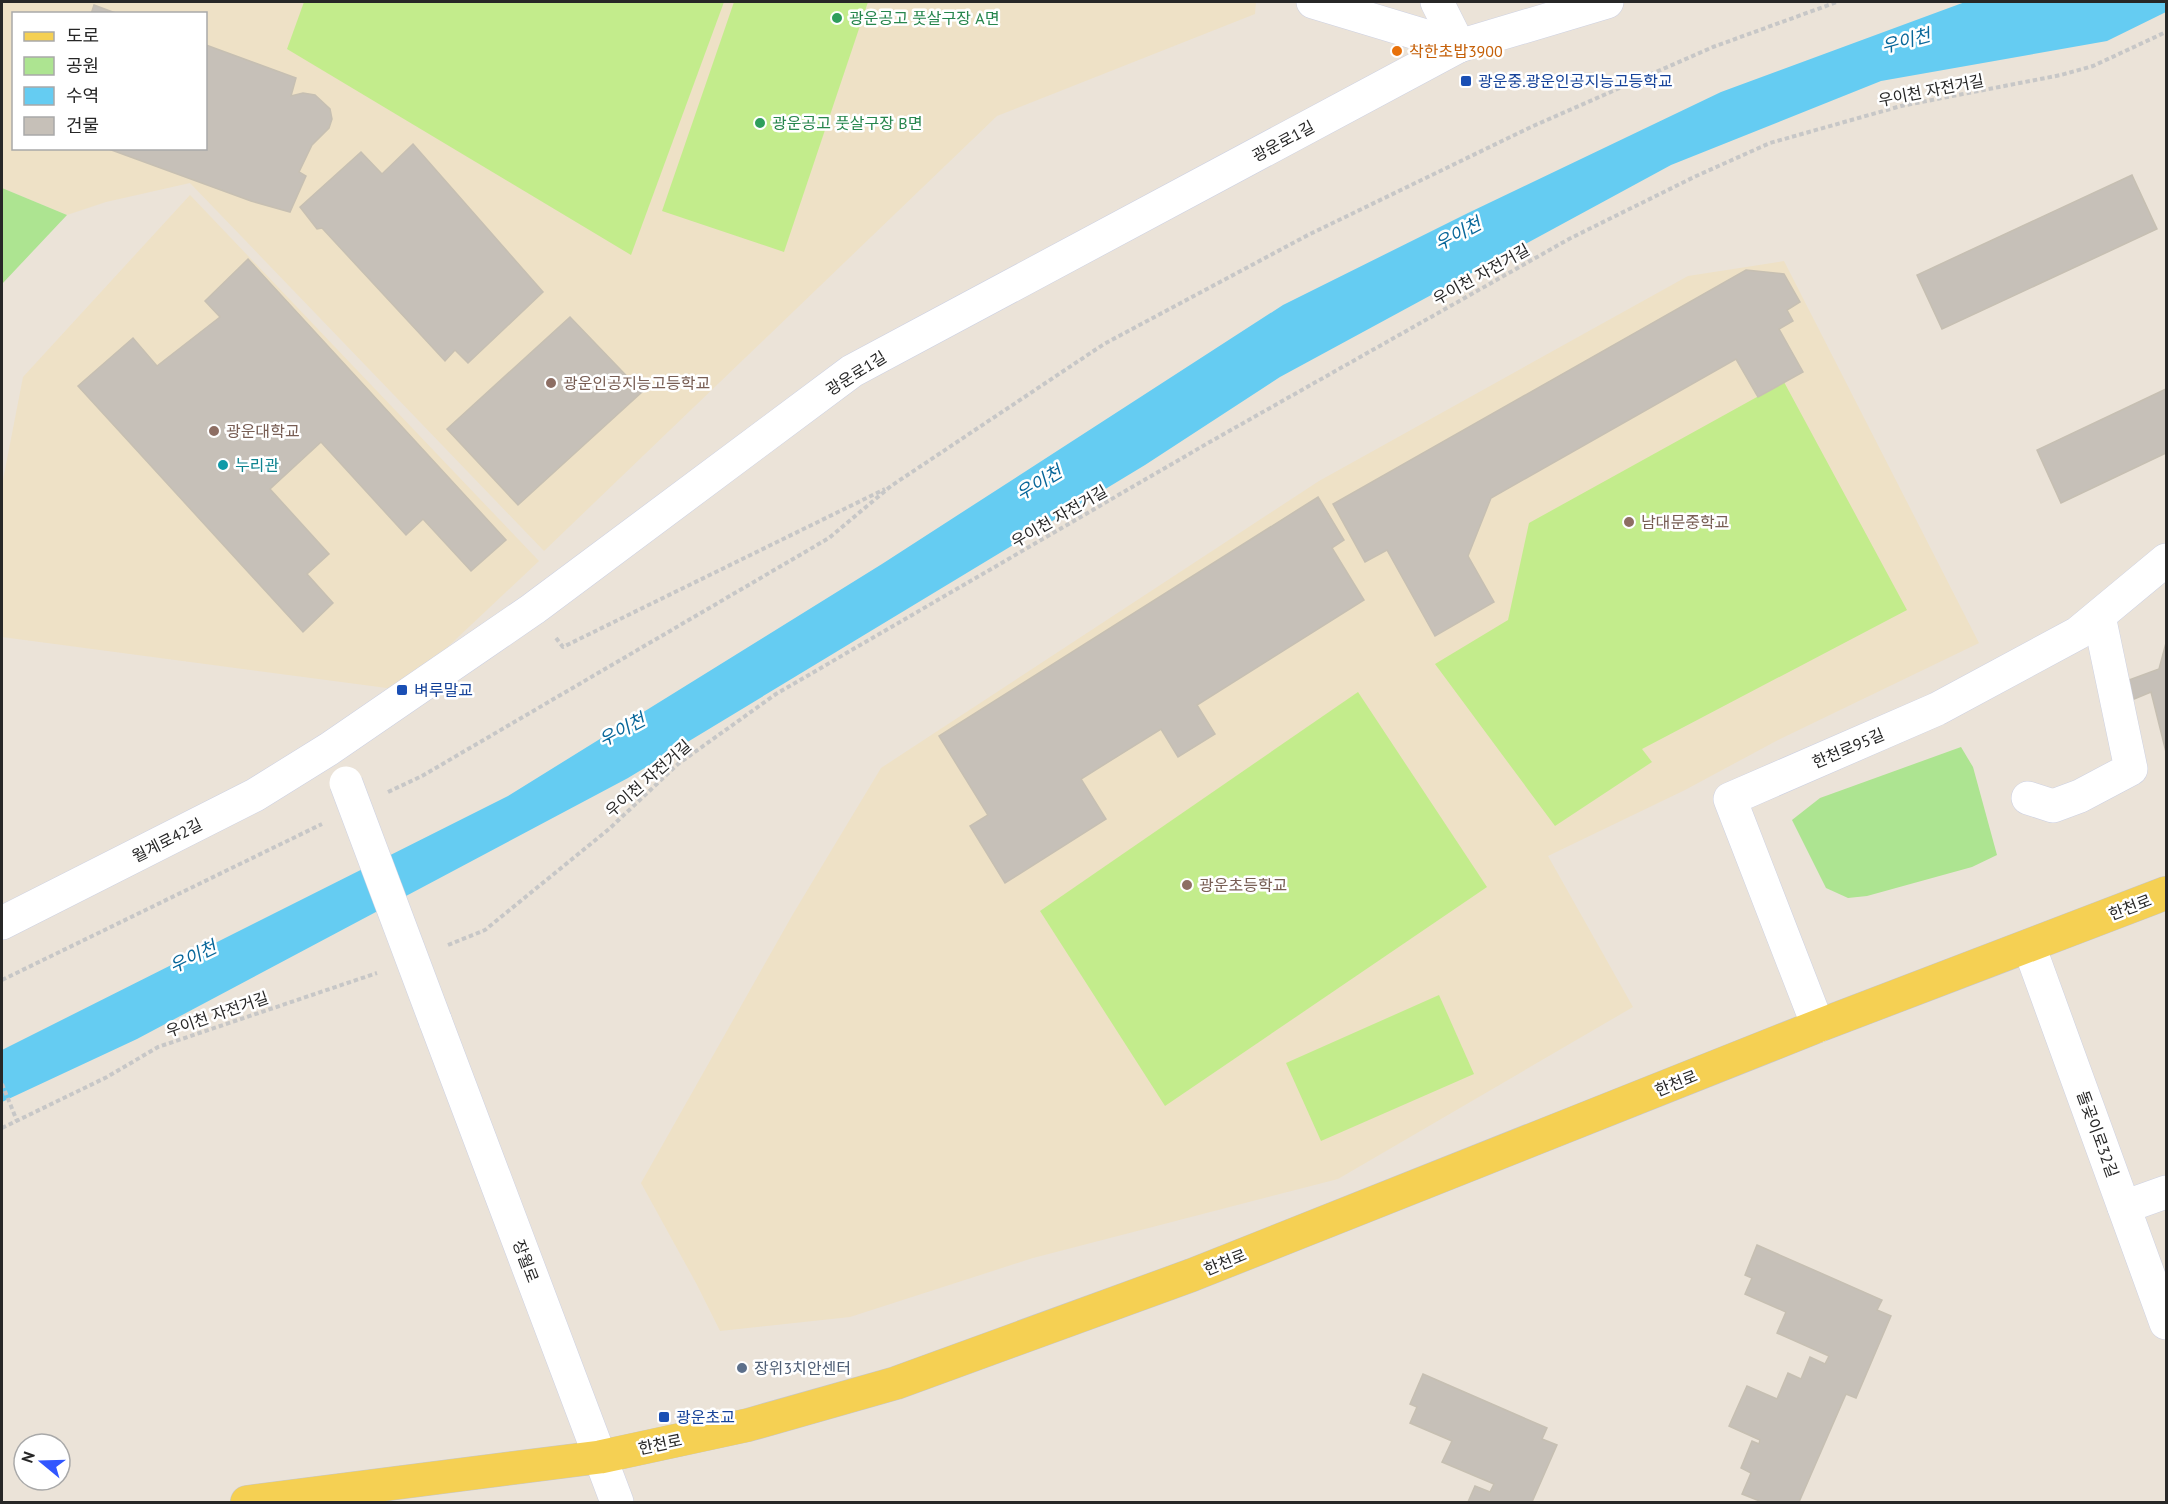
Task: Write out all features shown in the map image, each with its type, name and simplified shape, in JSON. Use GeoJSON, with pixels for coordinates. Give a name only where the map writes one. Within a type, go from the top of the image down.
{"type":"FeatureCollection","features":[{"type":"Feature","properties":{"kind":"main road","name":"한천로"},"geometry":{"type":"LineString","coordinates":[[247,1503],[600,1457],[748,1425],[896,1383],[1192,1275],[1818,1026],[2166,893]]}},
{"type":"Feature","properties":{"kind":"street"},"geometry":{"type":"LineString","coordinates":[[1313,2],[1459,46]]}},
{"type":"Feature","properties":{"kind":"street"},"geometry":{"type":"LineString","coordinates":[[1437,2],[1459,46]]}},
{"type":"Feature","properties":{"kind":"street","name":"광운로1길"},"geometry":{"type":"LineString","coordinates":[[328,749],[533,609],[852,371],[1459,46],[1606,2]]}},
{"type":"Feature","properties":{"kind":"street","name":"한천로95길"},"geometry":{"type":"LineString","coordinates":[[1818,1026],[1730,799],[1937,709],[2078,633],[2166,561]]}},
{"type":"Feature","properties":{"kind":"street"},"geometry":{"type":"LineString","coordinates":[[2028,798],[2053,806],[2080,796],[2131,769],[2099,616]]}},
{"type":"Feature","properties":{"kind":"street","name":"장월로"},"geometry":{"type":"LineString","coordinates":[[328,749],[346,783],[617,1503]]}},
{"type":"Feature","properties":{"kind":"street","name":"월계로42길"},"geometry":{"type":"LineString","coordinates":[[2,923],[255,795],[328,749]]}},
{"type":"Feature","properties":{"kind":"street","name":"돌곶이로32길"},"geometry":{"type":"LineString","coordinates":[[2029,946],[2166,1323]]}},
{"type":"Feature","properties":{"kind":"street"},"geometry":{"type":"LineString","coordinates":[[2124,1207],[2166,1192]]}},
{"type":"Feature","properties":{"kind":"path"},"geometry":{"type":"LineString","coordinates":[[380,796],[422,776],[830,538],[891,486],[1104,344],[1308,235],[1531,127],[1713,47],[1837,2]]}},
{"type":"Feature","properties":{"kind":"path","name":"우이천 자전거길"},"geometry":{"type":"LineString","coordinates":[[444,946],[485,930],[609,829],[678,764],[776,694],[1208,443],[1569,239],[1694,177],[1770,143],[1901,106],[2061,75],[2093,66],[2166,32]]}},
{"type":"Feature","properties":{"kind":"path"},"geometry":{"type":"LineString","coordinates":[[533,609],[563,647],[891,486]]}},
{"type":"Feature","properties":{"kind":"path"},"geometry":{"type":"LineString","coordinates":[[2,980],[328,821]]}},
{"type":"Feature","properties":{"kind":"path","name":"우이천 자전거길"},"geometry":{"type":"LineString","coordinates":[[2,1128],[107,1077],[158,1047],[383,970]]}},
{"type":"Feature","properties":{"kind":"path"},"geometry":{"type":"LineString","coordinates":[[2,1084],[17,1120]]}},
{"type":"Feature","properties":{"kind":"shaded area","name":"광운인공지능고등학교"},"geometry":{"type":"Polygon","coordinates":[[[2,2],[1256,2],[1255,14],[997,116],[544,551],[190,183],[106,202],[67,215],[2,188],[2,2]]]}},
{"type":"Feature","properties":{"kind":"shaded area","name":"광운대학교"},"geometry":{"type":"Polygon","coordinates":[[[190,195],[539,561],[402,690],[2,637],[2,485],[23,377],[190,195]]]}},
{"type":"Feature","properties":{"kind":"shaded area","name":"광운초등학교"},"geometry":{"type":"Polygon","coordinates":[[[1784,261],[1979,643],[1778,740],[1685,790],[1548,856],[1633,1007],[1338,1179],[1033,1258],[850,1317],[720,1331],[641,1183],[793,914],[881,768],[1319,481],[1688,276],[1784,261]]]}},
{"type":"Feature","properties":{"kind":"green space"},"geometry":{"type":"Polygon","coordinates":[[[304,2],[724,2],[631,255],[287,49],[304,2]]]}},
{"type":"Feature","properties":{"kind":"green space","name":"광운공고 풋살구장 B면"},"geometry":{"type":"Polygon","coordinates":[[[734,2],[868,2],[784,252],[662,211],[734,2]]]}},
{"type":"Feature","properties":{"kind":"green space"},"geometry":{"type":"Polygon","coordinates":[[[2,188],[67,215],[2,284],[2,188]]]}},
{"type":"Feature","properties":{"kind":"green space"},"geometry":{"type":"Polygon","coordinates":[[[1784,382],[1907,610],[1642,749],[1652,762],[1555,826],[1435,664],[1508,620],[1529,523],[1784,382]]]}},
{"type":"Feature","properties":{"kind":"green space"},"geometry":{"type":"Polygon","coordinates":[[[1358,692],[1487,887],[1165,1106],[1040,911],[1358,692]]]}},
{"type":"Feature","properties":{"kind":"green space"},"geometry":{"type":"Polygon","coordinates":[[[1961,747],[1973,767],[1997,855],[1972,867],[1867,896],[1848,898],[1826,888],[1792,820],[1820,798],[1961,747]]]}},
{"type":"Feature","properties":{"kind":"green space"},"geometry":{"type":"Polygon","coordinates":[[[1439,995],[1474,1074],[1321,1141],[1286,1063],[1439,995]]]}},
{"type":"Feature","properties":{"kind":"water","name":"우이천"},"geometry":{"type":"Polygon","coordinates":[[[1965,2],[2166,2],[2166,12],[2107,41],[1881,81],[1671,165],[1280,377],[1145,465],[628,778],[137,1039],[2,1102],[2,1050],[508,796],[882,564],[1283,305],[1468,213],[1721,92],[1965,2]]]}},
{"type":"Feature","properties":{"kind":"building"},"geometry":{"type":"Polygon","coordinates":[[[94,5],[113,12],[92,12],[94,5]]]}},
{"type":"Feature","properties":{"kind":"building"},"geometry":{"type":"Polygon","coordinates":[[[207,45],[296,78],[291,96],[303,93],[315,95],[330,109],[332,119],[329,128],[312,145],[299,172],[306,176],[290,212],[251,201],[111,150],[207,150],[207,45]]]}},
{"type":"Feature","properties":{"kind":"building"},"geometry":{"type":"Polygon","coordinates":[[[413,144],[543,292],[468,363],[455,350],[445,361],[322,228],[317,229],[300,207],[361,152],[382,174],[413,144]]]}},
{"type":"Feature","properties":{"kind":"building"},"geometry":{"type":"Polygon","coordinates":[[[2132,175],[2157,229],[1942,329],[1917,275],[2132,175]]]}},
{"type":"Feature","properties":{"kind":"building","name":"누리관"},"geometry":{"type":"Polygon","coordinates":[[[248,259],[506,540],[471,571],[423,519],[406,535],[321,442],[270,489],[329,554],[307,574],[333,603],[303,632],[78,386],[133,338],[157,366],[220,317],[205,301],[248,259]]]}},
{"type":"Feature","properties":{"kind":"building"},"geometry":{"type":"Polygon","coordinates":[[[1746,270],[1784,274],[1800,302],[1787,310],[1793,321],[1779,329],[1803,372],[1758,397],[1736,359],[1491,498],[1468,556],[1494,602],[1435,636],[1387,550],[1365,562],[1333,504],[1746,270]]]}},
{"type":"Feature","properties":{"kind":"building"},"geometry":{"type":"Polygon","coordinates":[[[570,317],[642,392],[518,505],[447,429],[570,317]]]}},
{"type":"Feature","properties":{"kind":"building"},"geometry":{"type":"Polygon","coordinates":[[[2166,389],[2166,453],[2061,503],[2037,450],[2166,389]]]}},
{"type":"Feature","properties":{"kind":"building"},"geometry":{"type":"Polygon","coordinates":[[[1318,497],[1344,540],[1332,548],[1364,600],[1197,705],[1215,734],[1178,757],[1161,729],[1081,779],[1106,819],[1005,883],[970,826],[988,815],[939,736],[1318,497]]]}},
{"type":"Feature","properties":{"kind":"building"},"geometry":{"type":"Polygon","coordinates":[[[2166,643],[2166,752],[2151,692],[2127,702],[2121,683],[2159,669],[2166,643]]]}},
{"type":"Feature","properties":{"kind":"building"},"geometry":{"type":"Polygon","coordinates":[[[1757,1245],[1882,1300],[1877,1310],[1891,1316],[1856,1398],[1846,1394],[1799,1502],[1762,1502],[1742,1494],[1751,1473],[1741,1468],[1752,1441],[1759,1444],[1760,1440],[1729,1426],[1747,1386],[1777,1399],[1788,1373],[1801,1379],[1810,1357],[1825,1364],[1829,1356],[1777,1333],[1786,1312],[1745,1294],[1752,1278],[1745,1275],[1757,1245]]]}},
{"type":"Feature","properties":{"kind":"building"},"geometry":{"type":"Polygon","coordinates":[[[1423,1374],[1547,1428],[1542,1439],[1557,1445],[1532,1502],[1468,1502],[1475,1486],[1490,1492],[1494,1484],[1442,1462],[1452,1441],[1410,1423],[1417,1407],[1410,1404],[1423,1374]]]}},
{"type":"Feature","properties":{"kind":"place","name":"광운공고 풋살구장 A면"},"geometry":{"type":"Point","coordinates":[837,18]}},
{"type":"Feature","properties":{"kind":"place","name":"착한초밥3900"},"geometry":{"type":"Point","coordinates":[1397,51]}},
{"type":"Feature","properties":{"kind":"place","name":"광운중.광운인공지능고등학교"},"geometry":{"type":"Point","coordinates":[1466,81]}},
{"type":"Feature","properties":{"kind":"place","name":"광운공고 풋살구장 B면"},"geometry":{"type":"Point","coordinates":[760,123]}},
{"type":"Feature","properties":{"kind":"place","name":"광운인공지능고등학교"},"geometry":{"type":"Point","coordinates":[551,383]}},
{"type":"Feature","properties":{"kind":"place","name":"광운대학교"},"geometry":{"type":"Point","coordinates":[214,431]}},
{"type":"Feature","properties":{"kind":"place","name":"누리관"},"geometry":{"type":"Point","coordinates":[223,465]}},
{"type":"Feature","properties":{"kind":"place","name":"남대문중학교"},"geometry":{"type":"Point","coordinates":[1629,522]}},
{"type":"Feature","properties":{"kind":"place","name":"벼루말교"},"geometry":{"type":"Point","coordinates":[402,690]}},
{"type":"Feature","properties":{"kind":"place","name":"광운초등학교"},"geometry":{"type":"Point","coordinates":[1187,885]}},
{"type":"Feature","properties":{"kind":"place","name":"장위3치안센터"},"geometry":{"type":"Point","coordinates":[742,1368]}},
{"type":"Feature","properties":{"kind":"place","name":"광운초교"},"geometry":{"type":"Point","coordinates":[664,1417]}}]}
